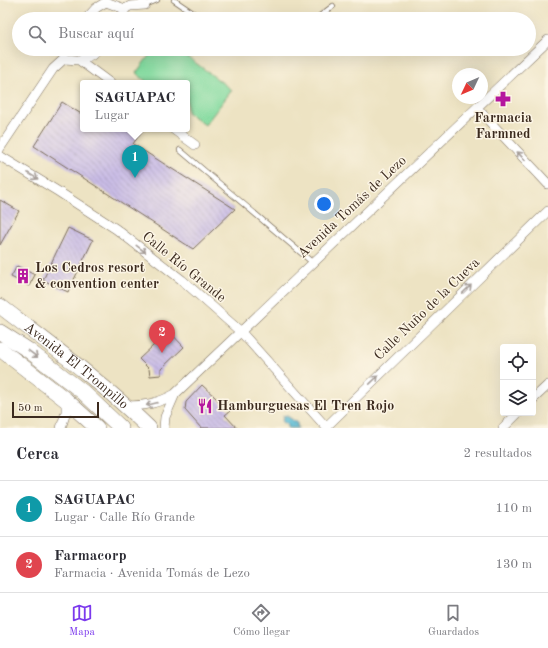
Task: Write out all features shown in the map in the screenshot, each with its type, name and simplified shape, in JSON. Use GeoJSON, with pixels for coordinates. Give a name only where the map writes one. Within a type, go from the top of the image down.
{"type":"FeatureCollection","features":[{"type":"Feature","properties":{"kind":"main road","name":"Avenida El Trompillo"},"geometry":{"type":"LineString","coordinates":[[0,306],[60,352],[126,406],[149,428]]}},
{"type":"Feature","properties":{"kind":"main road","name":"Avenida El Trompillo"},"geometry":{"type":"LineString","coordinates":[[0,332],[28,350],[83,392],[121,428]]}},
{"type":"Feature","properties":{"kind":"main road"},"geometry":{"type":"LineString","coordinates":[[0,350],[66,400],[97,428]]}},
{"type":"Feature","properties":{"kind":"street"},"geometry":{"type":"LineString","coordinates":[[92,12],[106,2],[125,9]]}},
{"type":"Feature","properties":{"kind":"street"},"geometry":{"type":"LineString","coordinates":[[124,12],[125,9],[130,6],[145,5]]}},
{"type":"Feature","properties":{"kind":"street","name":"Avenida Tomás de Lezo"},"geometry":{"type":"LineString","coordinates":[[536,51],[548,40]]}},
{"type":"Feature","properties":{"kind":"street"},"geometry":{"type":"LineString","coordinates":[[0,148],[53,69],[64,59],[79,60],[89,56]]}},
{"type":"Feature","properties":{"kind":"street","name":"Avenida Tomás de Lezo"},"geometry":{"type":"LineString","coordinates":[[126,406],[152,404],[175,394],[531,56]]}},
{"type":"Feature","properties":{"kind":"street"},"geometry":{"type":"LineString","coordinates":[[79,60],[106,80]]}},
{"type":"Feature","properties":{"kind":"street"},"geometry":{"type":"LineString","coordinates":[[477,108],[548,184]]}},
{"type":"Feature","properties":{"kind":"street"},"geometry":{"type":"LineString","coordinates":[[177,132],[195,145]]}},
{"type":"Feature","properties":{"kind":"street","name":"Calle Río Grande"},"geometry":{"type":"LineString","coordinates":[[0,156],[60,192],[116,229],[182,280],[241,332],[326,427]]}},
{"type":"Feature","properties":{"kind":"street","name":"Calle Nuño de la Cueva"},"geometry":{"type":"LineString","coordinates":[[326,427],[548,211]]}},
{"type":"Feature","properties":{"kind":"street"},"geometry":{"type":"LineString","coordinates":[[536,396],[548,385]]}},
{"type":"Feature","properties":{"kind":"street","name":"Avenida Tomás de Lezo"},"geometry":{"type":"LineString","coordinates":[[164,428],[165,417],[175,394]]}},
{"type":"Feature","properties":{"kind":"street"},"geometry":{"type":"LineString","coordinates":[[61,428],[66,412],[66,400]]}},
{"type":"Feature","properties":{"kind":"street"},"geometry":{"type":"LineString","coordinates":[[503,428],[515,416]]}},
{"type":"Feature","properties":{"kind":"lane"},"geometry":{"type":"LineString","coordinates":[[145,5],[157,0]]}},
{"type":"Feature","properties":{"kind":"lane"},"geometry":{"type":"LineString","coordinates":[[174,0],[192,12]]}},
{"type":"Feature","properties":{"kind":"lane"},"geometry":{"type":"LineString","coordinates":[[325,12],[333,6]]}},
{"type":"Feature","properties":{"kind":"lane"},"geometry":{"type":"LineString","coordinates":[[180,150],[313,263]]}},
{"type":"Feature","properties":{"kind":"green space"},"geometry":{"type":"Polygon","coordinates":[[[149,56],[186,56],[232,90],[205,125],[190,114],[190,80],[144,80],[136,73],[149,56]]]}},
{"type":"Feature","properties":{"kind":"water"},"geometry":{"type":"Polygon","coordinates":[[[286,415],[297,423],[298,428],[287,428],[287,425],[282,422],[283,416],[286,415]]]}},
{"type":"Feature","properties":{"kind":"building"},"geometry":{"type":"Polygon","coordinates":[[[62,102],[80,113],[80,132],[141,132],[133,144],[235,209],[193,249],[34,146],[62,102]]]}},
{"type":"Feature","properties":{"kind":"building"},"geometry":{"type":"Polygon","coordinates":[[[0,200],[19,211],[0,245],[0,200]]]}},
{"type":"Feature","properties":{"kind":"building"},"geometry":{"type":"Polygon","coordinates":[[[68,228],[93,240],[68,292],[43,280],[68,228]]]}},
{"type":"Feature","properties":{"kind":"building","name":"Los Cedros resort & convention center"},"geometry":{"type":"Polygon","coordinates":[[[17,266],[35,275],[29,286],[11,277],[17,266]]]}},
{"type":"Feature","properties":{"kind":"building"},"geometry":{"type":"Polygon","coordinates":[[[169,331],[184,347],[161,369],[161,375],[150,376],[149,369],[139,359],[169,331]]]}},
{"type":"Feature","properties":{"kind":"building","name":"Hamburguesas El Tren Rojo"},"geometry":{"type":"Polygon","coordinates":[[[202,385],[230,411],[225,415],[237,428],[201,428],[185,410],[186,402],[202,385]]]}},
{"type":"Feature","properties":{"kind":"place","name":"Farmacia Farmned"},"geometry":{"type":"Point","coordinates":[503,99]}},
{"type":"Feature","properties":{"kind":"place","name":"SAGUAPAC"},"geometry":{"type":"Point","coordinates":[135,178]}},
{"type":"Feature","properties":{"kind":"place","name":"Los Cedros resort & convention center"},"geometry":{"type":"Point","coordinates":[23,276]}},
{"type":"Feature","properties":{"kind":"place","name":"Farmacorp"},"geometry":{"type":"Point","coordinates":[162,353]}},
{"type":"Feature","properties":{"kind":"place","name":"Hamburguesas El Tren Rojo"},"geometry":{"type":"Point","coordinates":[205,406]}}]}
